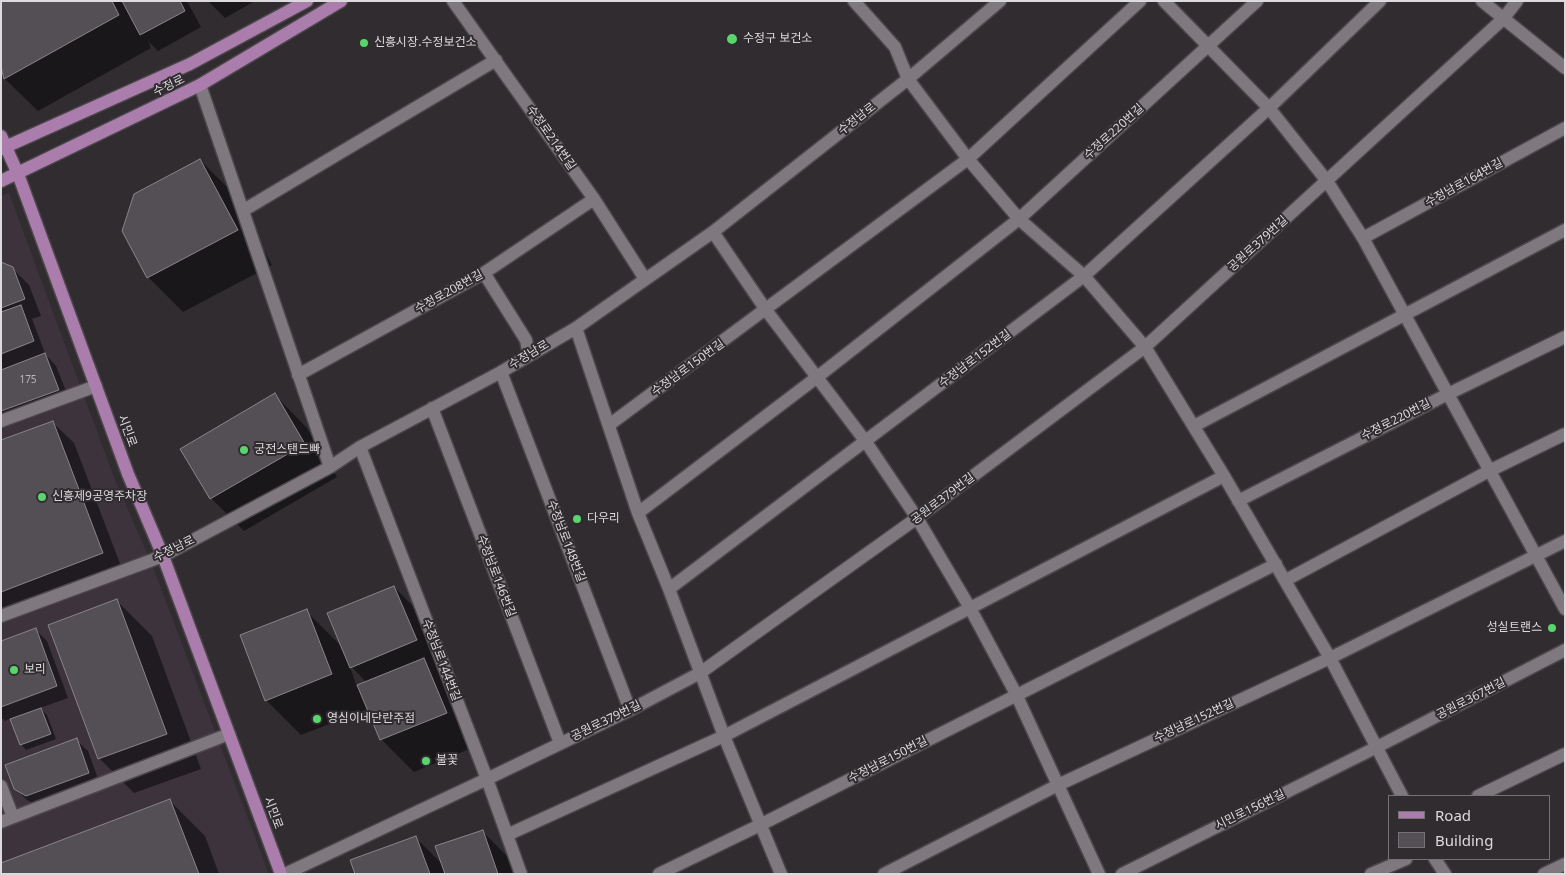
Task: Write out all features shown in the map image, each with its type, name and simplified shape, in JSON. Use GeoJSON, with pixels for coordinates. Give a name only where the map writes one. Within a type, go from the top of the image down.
{"type":"FeatureCollection","features":[{"type":"Feature","properties":{"kind":"main road","name":"수정로"},"geometry":{"type":"LineString","coordinates":[[3,144],[190,64],[307,1]]}},
{"type":"Feature","properties":{"kind":"main road","name":"수정로"},"geometry":{"type":"LineString","coordinates":[[1,181],[200,86],[341,1]]}},
{"type":"Feature","properties":{"kind":"main road","name":"시민로"},"geometry":{"type":"LineString","coordinates":[[3,144],[18,174],[128,474],[163,556],[283,874]]}},
{"type":"Feature","properties":{"kind":"street","name":"수정로214번길"},"geometry":{"type":"LineString","coordinates":[[453,1],[594,199],[645,279]]}},
{"type":"Feature","properties":{"kind":"street"},"geometry":{"type":"LineString","coordinates":[[854,1],[895,47],[908,79],[968,159],[1018,219],[1084,276],[1145,347],[1286,580],[1330,658],[1401,795]]}},
{"type":"Feature","properties":{"kind":"street","name":"수정남로"},"geometry":{"type":"LineString","coordinates":[[1,616],[163,556],[330,467],[360,447],[501,372],[576,328],[713,232],[908,79],[1000,1]]}},
{"type":"Feature","properties":{"kind":"street"},"geometry":{"type":"LineString","coordinates":[[766,310],[968,159],[1140,1]]}},
{"type":"Feature","properties":{"kind":"street"},"geometry":{"type":"LineString","coordinates":[[1164,1],[1269,108],[1327,181],[1363,238],[1565,610]]}},
{"type":"Feature","properties":{"kind":"street"},"geometry":{"type":"LineString","coordinates":[[1209,45],[1257,1]]}},
{"type":"Feature","properties":{"kind":"street"},"geometry":{"type":"LineString","coordinates":[[1084,276],[1269,108],[1380,1]]}},
{"type":"Feature","properties":{"kind":"street"},"geometry":{"type":"LineString","coordinates":[[1482,1],[1565,68]]}},
{"type":"Feature","properties":{"kind":"street","name":"공원로379번길"},"geometry":{"type":"LineString","coordinates":[[283,874],[487,779],[630,710],[700,673],[917,518],[1145,347],[1503,19],[1517,1]]}},
{"type":"Feature","properties":{"kind":"street","name":"수정로220번길"},"geometry":{"type":"LineString","coordinates":[[1018,219],[1209,45]]}},
{"type":"Feature","properties":{"kind":"street"},"geometry":{"type":"LineString","coordinates":[[244,210],[496,60]]}},
{"type":"Feature","properties":{"kind":"street"},"geometry":{"type":"LineString","coordinates":[[200,86],[244,210],[330,467]]}},
{"type":"Feature","properties":{"kind":"street","name":"수정남로164번길"},"geometry":{"type":"LineString","coordinates":[[1363,238],[1565,128]]}},
{"type":"Feature","properties":{"kind":"street","name":"수정로208번길"},"geometry":{"type":"LineString","coordinates":[[298,376],[484,273],[594,199]]}},
{"type":"Feature","properties":{"kind":"street"},"geometry":{"type":"LineString","coordinates":[[638,513],[816,378],[1018,219]]}},
{"type":"Feature","properties":{"kind":"street"},"geometry":{"type":"LineString","coordinates":[[1194,426],[1565,230]]}},
{"type":"Feature","properties":{"kind":"street"},"geometry":{"type":"LineString","coordinates":[[713,232],[766,310],[866,442],[917,518],[970,608],[1016,694],[1099,874]]}},
{"type":"Feature","properties":{"kind":"street"},"geometry":{"type":"LineString","coordinates":[[484,273],[526,340],[529,355]]}},
{"type":"Feature","properties":{"kind":"street","name":"수정남로152번길"},"geometry":{"type":"LineString","coordinates":[[866,442],[1084,276]]}},
{"type":"Feature","properties":{"kind":"street","name":"수정남로150번길"},"geometry":{"type":"LineString","coordinates":[[609,425],[766,310]]}},
{"type":"Feature","properties":{"kind":"street"},"geometry":{"type":"LineString","coordinates":[[576,328],[638,513],[669,589],[724,736],[781,874]]}},
{"type":"Feature","properties":{"kind":"street"},"geometry":{"type":"LineString","coordinates":[[1448,394],[1565,337]]}},
{"type":"Feature","properties":{"kind":"street","name":"수정남로148번길"},"geometry":{"type":"LineString","coordinates":[[501,372],[630,710]]}},
{"type":"Feature","properties":{"kind":"street"},"geometry":{"type":"LineString","coordinates":[[1,421],[96,386]]}},
{"type":"Feature","properties":{"kind":"street","name":"수정로220번길"},"geometry":{"type":"LineString","coordinates":[[1238,501],[1448,394]]}},
{"type":"Feature","properties":{"kind":"street","name":"수정남로146번길"},"geometry":{"type":"LineString","coordinates":[[432,408],[560,743]]}},
{"type":"Feature","properties":{"kind":"street"},"geometry":{"type":"LineString","coordinates":[[1286,580],[1489,471],[1565,434]]}},
{"type":"Feature","properties":{"kind":"street"},"geometry":{"type":"LineString","coordinates":[[669,589],[866,442]]}},
{"type":"Feature","properties":{"kind":"street","name":"수정남로144번길"},"geometry":{"type":"LineString","coordinates":[[360,447],[487,779],[521,874]]}},
{"type":"Feature","properties":{"kind":"street"},"geometry":{"type":"LineString","coordinates":[[507,835],[724,736],[1224,476]]}},
{"type":"Feature","properties":{"kind":"street"},"geometry":{"type":"LineString","coordinates":[[1330,658],[1565,541]]}},
{"type":"Feature","properties":{"kind":"street"},"geometry":{"type":"LineString","coordinates":[[1016,694],[1276,564]]}},
{"type":"Feature","properties":{"kind":"street","name":"공원로367번길"},"geometry":{"type":"LineString","coordinates":[[1377,747],[1565,650]]}},
{"type":"Feature","properties":{"kind":"street","name":"수정남로152번길"},"geometry":{"type":"LineString","coordinates":[[1058,785],[1330,658]]}},
{"type":"Feature","properties":{"kind":"street","name":"수정남로150번길"},"geometry":{"type":"LineString","coordinates":[[659,874],[760,825],[1016,694]]}},
{"type":"Feature","properties":{"kind":"street"},"geometry":{"type":"LineString","coordinates":[[1,786],[7,819],[229,734]]}},
{"type":"Feature","properties":{"kind":"street","name":"시민로156번길"},"geometry":{"type":"LineString","coordinates":[[1122,874],[1377,747]]}},
{"type":"Feature","properties":{"kind":"street"},"geometry":{"type":"LineString","coordinates":[[1480,795],[1565,754]]}},
{"type":"Feature","properties":{"kind":"street"},"geometry":{"type":"LineString","coordinates":[[884,874],[1058,785]]}},
{"type":"Feature","properties":{"kind":"street"},"geometry":{"type":"LineString","coordinates":[[1371,874],[1404,860]]}},
{"type":"Feature","properties":{"kind":"street"},"geometry":{"type":"LineString","coordinates":[[1436,860],[1445,874]]}},
{"type":"Feature","properties":{"kind":"street"},"geometry":{"type":"LineString","coordinates":[[1544,874],[1565,864]]}},
{"type":"Feature","properties":{"kind":"shaded area"},"geometry":{"type":"Polygon","coordinates":[[[9,193],[115,480],[151,562],[269,874],[1,874],[1,196],[9,193]]]}},
{"type":"Feature","properties":{"kind":"building"},"geometry":{"type":"Polygon","coordinates":[[[1,1],[112,1],[119,15],[4,79],[1,67],[1,1]]]}},
{"type":"Feature","properties":{"kind":"building"},"geometry":{"type":"Polygon","coordinates":[[[122,1],[180,1],[185,11],[140,35],[122,1]]]}},
{"type":"Feature","properties":{"kind":"building"},"geometry":{"type":"Polygon","coordinates":[[[200,159],[238,230],[147,278],[122,231],[134,194],[200,159]]]}},
{"type":"Feature","properties":{"kind":"building"},"geometry":{"type":"Polygon","coordinates":[[[1,262],[13,267],[25,299],[1,308],[1,262]]]}},
{"type":"Feature","properties":{"kind":"building"},"geometry":{"type":"Polygon","coordinates":[[[21,305],[34,341],[1,354],[1,312],[21,305]]]}},
{"type":"Feature","properties":{"kind":"building"},"geometry":{"type":"Polygon","coordinates":[[[45,353],[59,390],[1,411],[1,370],[45,353]]]}},
{"type":"Feature","properties":{"kind":"building"},"geometry":{"type":"Polygon","coordinates":[[[275,393],[305,444],[210,499],[180,449],[275,393]]]}},
{"type":"Feature","properties":{"kind":"building","name":"신흥제9공영주차장"},"geometry":{"type":"Polygon","coordinates":[[[53,421],[103,553],[1,592],[1,440],[53,421]]]}},
{"type":"Feature","properties":{"kind":"building"},"geometry":{"type":"Polygon","coordinates":[[[394,586],[417,640],[350,668],[327,613],[394,586]]]}},
{"type":"Feature","properties":{"kind":"building"},"geometry":{"type":"Polygon","coordinates":[[[117,599],[167,734],[98,759],[48,625],[117,599]]]}},
{"type":"Feature","properties":{"kind":"building"},"geometry":{"type":"Polygon","coordinates":[[[307,609],[332,674],[265,701],[240,635],[307,609]]]}},
{"type":"Feature","properties":{"kind":"building"},"geometry":{"type":"Polygon","coordinates":[[[36,628],[57,686],[1,707],[1,641],[36,628]]]}},
{"type":"Feature","properties":{"kind":"building"},"geometry":{"type":"Polygon","coordinates":[[[424,658],[447,713],[380,740],[357,685],[424,658]]]}},
{"type":"Feature","properties":{"kind":"building"},"geometry":{"type":"Polygon","coordinates":[[[41,708],[51,734],[20,745],[10,719],[41,708]]]}},
{"type":"Feature","properties":{"kind":"building"},"geometry":{"type":"Polygon","coordinates":[[[77,738],[89,773],[26,796],[14,789],[5,765],[77,738]]]}},
{"type":"Feature","properties":{"kind":"building"},"geometry":{"type":"Polygon","coordinates":[[[170,799],[199,874],[1,874],[1,863],[170,799]]]}},
{"type":"Feature","properties":{"kind":"building"},"geometry":{"type":"Polygon","coordinates":[[[483,830],[498,874],[445,874],[435,846],[483,830]]]}},
{"type":"Feature","properties":{"kind":"building"},"geometry":{"type":"Polygon","coordinates":[[[416,836],[430,874],[355,874],[350,860],[416,836]]]}},
{"type":"Feature","properties":{"kind":"place","name":"수정구 보건소"},"geometry":{"type":"Point","coordinates":[732,39]}},
{"type":"Feature","properties":{"kind":"place","name":"신흥시장.수정보건소"},"geometry":{"type":"Point","coordinates":[364,43]}},
{"type":"Feature","properties":{"kind":"place","name":"궁전스탠드빠"},"geometry":{"type":"Point","coordinates":[244,450]}},
{"type":"Feature","properties":{"kind":"place","name":"신흥제9공영주차장"},"geometry":{"type":"Point","coordinates":[42,497]}},
{"type":"Feature","properties":{"kind":"place","name":"다우리"},"geometry":{"type":"Point","coordinates":[577,519]}},
{"type":"Feature","properties":{"kind":"place","name":"성실트랜스"},"geometry":{"type":"Point","coordinates":[1552,628]}},
{"type":"Feature","properties":{"kind":"place","name":"보리"},"geometry":{"type":"Point","coordinates":[14,670]}},
{"type":"Feature","properties":{"kind":"place","name":"영심이네단란주점"},"geometry":{"type":"Point","coordinates":[317,719]}},
{"type":"Feature","properties":{"kind":"place","name":"불꽃"},"geometry":{"type":"Point","coordinates":[426,761]}}]}
